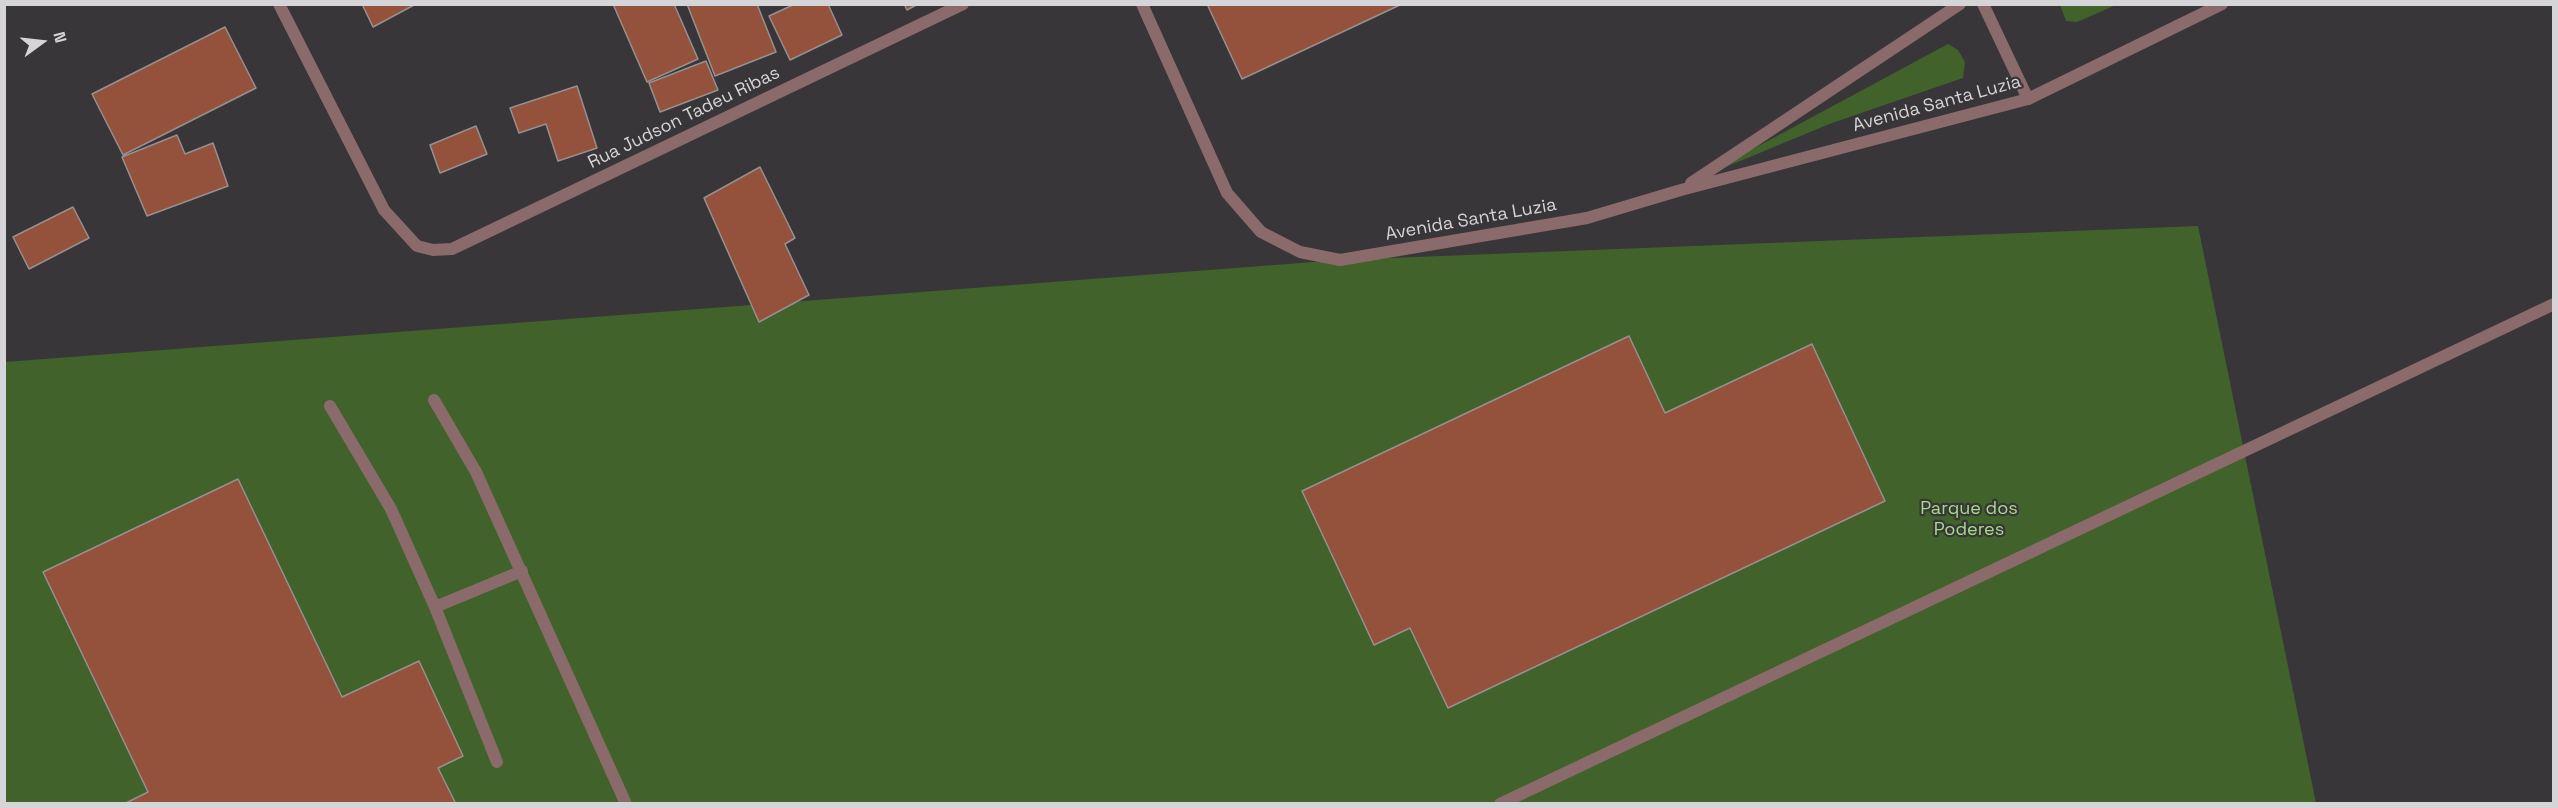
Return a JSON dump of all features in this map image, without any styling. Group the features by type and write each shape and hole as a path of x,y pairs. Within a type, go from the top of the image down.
{"street":[{"name":"Rua Judson Tadeu Ribas","path":"279,4 384,210 417,246 433,250 452,249 963,4"},
{"name":"Avenida Santa Luzia","path":"1142,4 1227,193 1261,232 1300,252 1340,260 1587,218 1682,190 2028,99 2222,4"},
{"name":"Avenida Santa Luzia","path":"1682,190 1960,4"},
{"path":"1983,4 2028,99"},
{"path":"1500,804 2553,304"},
{"path":"434,400 476,472 626,804"},
{"path":"330,406 391,509 435,607 497,762"},
{"path":"435,607 522,571"}],"green space":[{"path":"2060,4 2116,5 2077,22 2066,21"},
{"path":"1948,44 1958,50 1965,62 1963,78 1832,123 1699,178"},
{"name":"Parque dos Poderes","path":"2198,226 2316,803 5,804 5,362 1340,260"}],"building":[{"path":"362,4 416,4 373,27"},
{"path":"613,4 674,4 698,59 647,82"},
{"path":"687,4 757,4 776,52 715,76"},
{"path":"795,4 828,4 842,35 790,60 769,16"},
{"path":"904,4 918,4 907,10"},
{"path":"1207,4 1402,4 1242,79"},
{"path":"225,27 256,88 123,155 92,94"},
{"path":"706,61 718,90 660,112 649,83"},
{"path":"577,86 597,148 558,161 546,124 519,133 510,108"},
{"path":"476,126 487,154 440,173 430,145"},
{"path":"177,135 185,154 213,143 228,186 147,216 122,157"},
{"path":"760,167 795,238 785,244 809,295 759,322 704,198"},
{"path":"73,207 89,238 29,269 13,237"},
{"path":"1629,336 1665,413 1812,344 1885,501 1448,708 1410,628 1374,645 1302,491"},
{"path":"238,479 342,697 419,661 463,756 438,768 456,804 124,804 148,792 43,572"}]}
